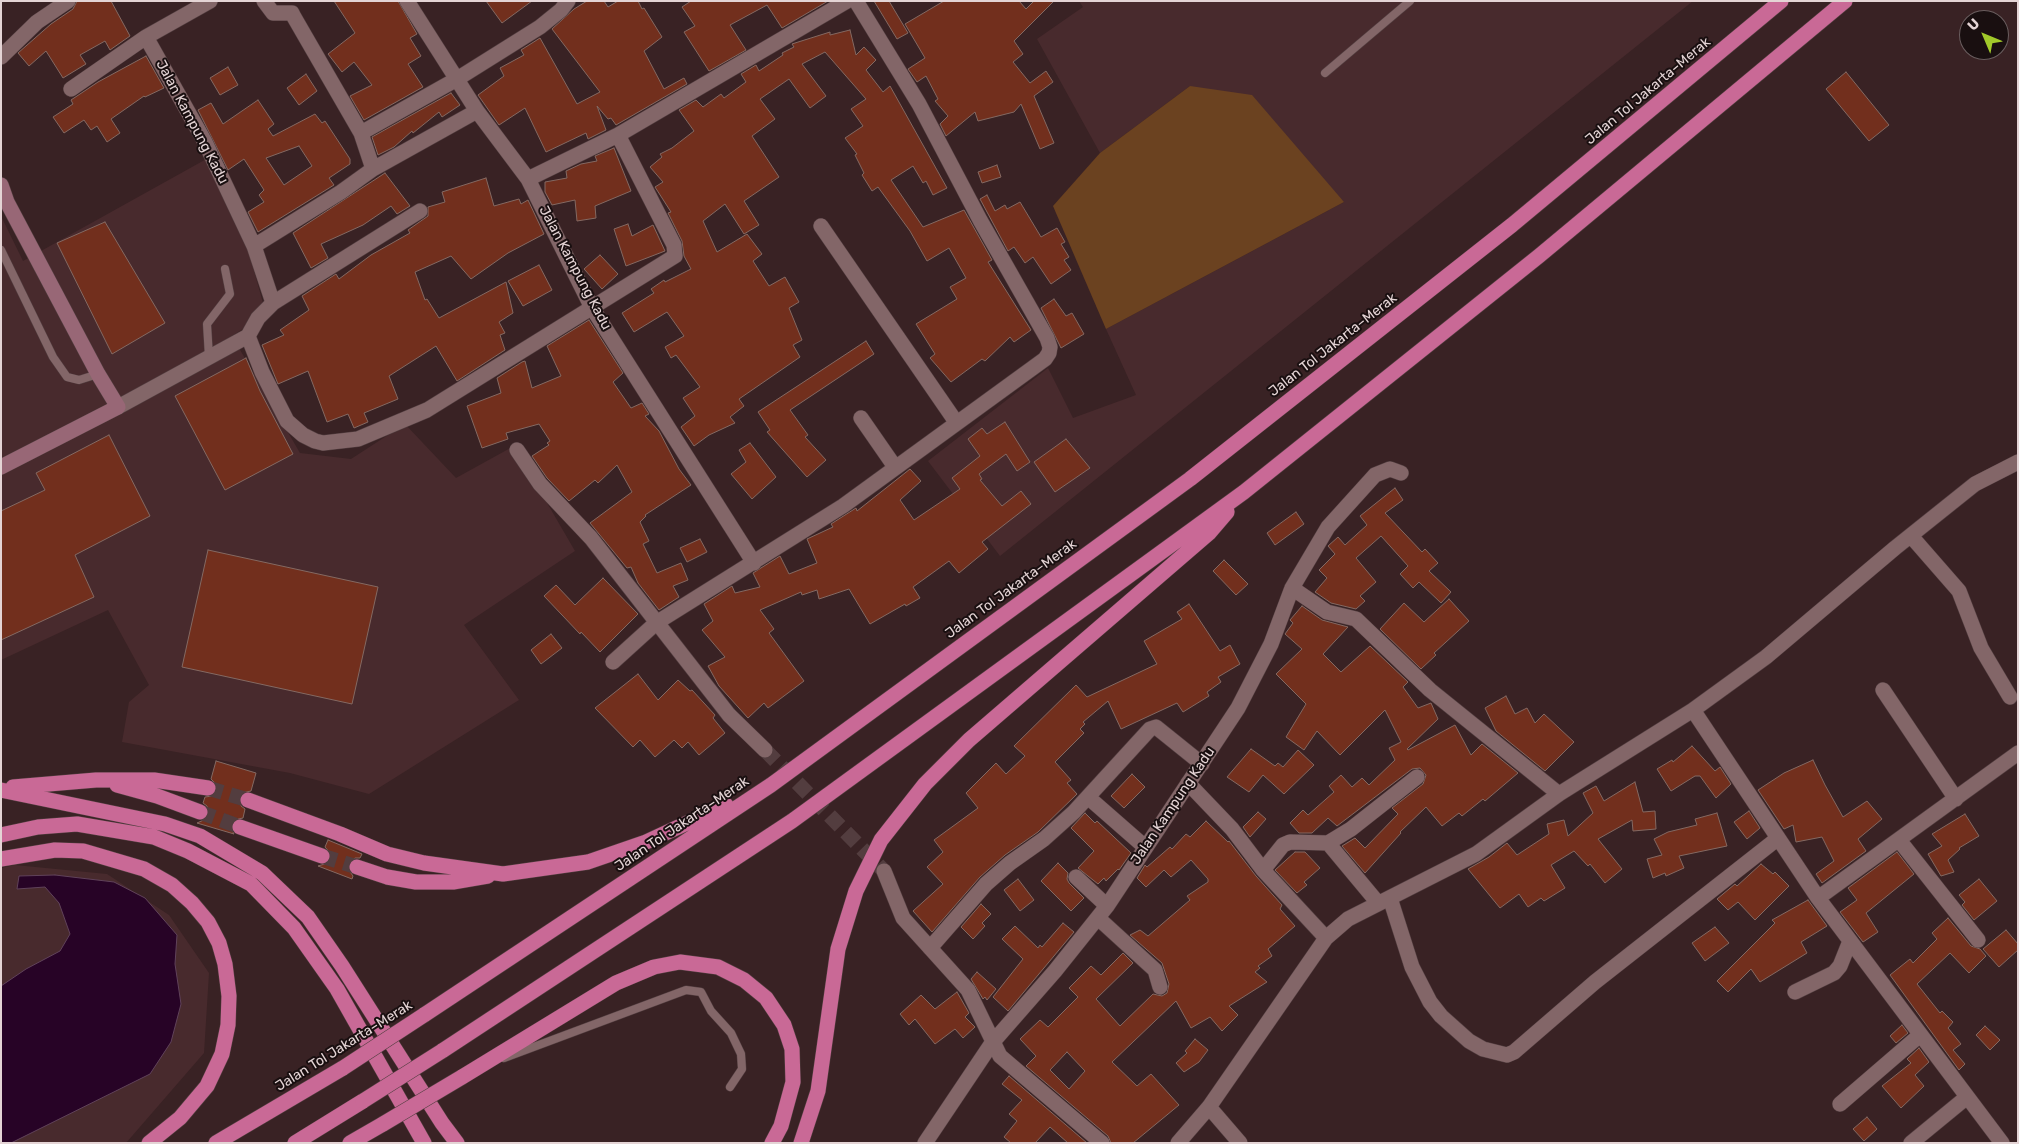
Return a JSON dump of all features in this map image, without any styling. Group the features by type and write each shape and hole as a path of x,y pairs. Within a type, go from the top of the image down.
{"highway":[{"name":"Jalan Tol Jakarta–Merak","path":"216,1143 343,1068 771,785 1190,479 1512,225 1781,1"},
{"path":"296,1143 442,1051 792,821 1244,492 1539,256 1845,1"},
{"path":"801,1143 818,1091 838,949 856,891 882,840 924,784 968,740 1209,533 1244,492"},
{"path":"96,780 157,796 200,812"},
{"path":"1,789 96,780 154,780 208,788"},
{"path":"357,867 387,877 416,882 453,882 588,862 646,842 771,785"},
{"path":"1,789 166,824 200,836 262,874 308,917 342,966 442,1123 457,1143"},
{"path":"248,800 340,834 387,854 424,864 502,874"},
{"path":"1,824 38,827"},
{"path":"1,835 38,827 77,824 154,837 188,851 251,884 294,928 337,989 424,1143"},
{"path":"240,827 322,856"},
{"path":"1,859 55,850 83,851 110,857 144,869 172,886 192,903 208,922 219,943 225,964 229,996 228,1025 222,1054 207,1086 180,1118 149,1143"},
{"path":"350,1143 624,980 654,968 680,962 718,967 744,980 766,998 784,1025 792,1049 793,1082 781,1126 772,1143"}],"street":[{"path":"1,56 37,22 68,1"},
{"path":"71,89 146,37 210,1"},
{"path":"264,1 273,13 292,13 360,134 373,169"},
{"name":"Jalan Kampung Kadu","path":"407,1 477,111 528,179 592,306 754,563"},
{"path":"360,134 457,79 540,27 561,10 568,1"},
{"path":"528,179 618,135 847,1"},
{"path":"613,662 656,623 843,506 1045,359 1050,347 919,104 856,1"},
{"name":"Jalan Kampung Kadu","path":"146,37 205,142 254,246 273,303"},
{"path":"254,246 341,192 373,169 477,111"},
{"path":"248,336 262,372 288,421 303,435 323,443 358,439 427,410 592,306 672,260 676,253 674,245 618,135"},
{"path":"1,185 7,202 98,374 118,407"},
{"path":"1,467 118,407 248,336 258,318 273,303 420,212"},
{"path":"821,226 956,422"},
{"path":"861,418 895,467"},
{"path":"517,450 540,484 591,538 729,715 765,750"},
{"path":"1178,1143 1209,1107 1326,938 1348,918 1476,854 1559,794 1693,710 1766,658 1910,536 1975,484 2018,462"},
{"name":"Jalan Kampung Kadu","path":"925,1143 992,1043 1056,971 1102,912 1202,764 1238,708 1271,644 1292,588 1328,527 1350,500 1375,475 1390,469 1401,473"},
{"path":"1910,536 1959,590 1981,648 2010,697"},
{"path":"1292,588 1327,612 1356,619 1430,690 1559,794"},
{"path":"1883,690 1956,800"},
{"path":"1693,710 1818,898 2002,1143"},
{"path":"930,948 996,875 1044,840 1089,798 1089,794 1150,729 1156,727 1202,764"},
{"path":"1818,898 1956,800 2018,753"},
{"path":"1263,870 1283,845 1290,842 1328,843 1351,829 1417,777"},
{"path":"1188,783 1232,830 1263,870 1326,938"},
{"path":"1089,798 1145,846"},
{"path":"1328,843 1384,900 1412,967 1430,1002 1451,1026 1469,1042 1483,1049 1507,1055 1514,1052 1595,982 1777,839"},
{"path":"1899,840 1978,940"},
{"path":"884,871 903,918 965,985 1000,1056 1102,1143"},
{"path":"1076,877 1102,912 1155,970 1160,987"},
{"path":"1795,992 1834,973 1840,966 1850,941"},
{"path":"1840,1104 1920,1035"},
{"path":"1911,1143 1967,1097"},
{"path":"1209,1107 1240,1143"}],"lane":[{"path":"1325,73 1410,1"},
{"path":"1,250 52,357 67,377 79,380 98,374"},
{"path":"209,357 207,324 228,297 231,290 225,269"},
{"path":"477,1068 686,990 700,992 711,1011 731,1033 741,1054 742,1069 730,1087"}],"shaded area":[{"path":"1079,1 1693,1 1000,556 928,461 1048,368 1073,418 1136,395 1106,329 1344,202 1190,86 1100,153 1037,39 1083,7"},
{"path":"1190,86 1252,95 1344,202 1106,329 1053,206 1100,153"},
{"path":"210,157 239,216 266,314 232,336 300,453 351,459 405,424 456,478 514,446 575,551 464,625 519,700 369,794 290,773 122,742 129,702 149,685 108,610 1,660 1,216 23,261"},
{"path":"15,865 107,874 169,915 209,973 204,1053 126,1143 1,1143 1,868"},
{"path":"55,875 114,882 145,898 177,935 175,964 181,1004 171,1042 150,1074 11,1143 1,1143 1,986 26,969 60,951 70,934 59,903 45,887 17,889 19,876"}],"building":[{"path":"77,1 111,1 130,36 110,50 105,41 80,55 86,64 63,78 46,51 29,66 18,53 51,24 73,9"},
{"path":"334,1 398,1 417,34 410,38 421,56 408,64 423,87 364,120 350,96 372,85 354,62 342,72 328,54 355,33"},
{"path":"486,1 532,1 502,23"},
{"path":"587,1 604,1 608,7 618,1 638,1 662,37 644,51 664,89 684,78 687,84 616,125 597,106 606,130 588,139 586,133 546,152 525,108 499,125 478,95 504,76 500,68 524,55 521,50 540,38 577,104 600,92 552,29 574,9"},
{"path":"691,1 828,1 782,28 767,5 730,25 746,50 709,71 684,32 695,26 682,7"},
{"path":"874,1 889,1 908,33 897,39"},
{"path":"944,1 1019,1 1026,9 1034,1 1054,1 1014,41 1023,54 1013,62 1030,83 1046,71 1053,82 1034,96 1054,143 1040,149 1021,104 1014,112 978,121 975,112 946,136 940,124 948,116 935,101 938,99 926,76 917,82 908,69 925,58 905,24"},
{"path":"850,30 856,55 864,47 876,60 866,70 883,92 890,86 947,188 933,195 926,181 923,183 913,166 891,180 923,227 964,210 992,260 988,262 1031,330 1014,342 1010,337 985,361 982,359 951,382 930,358 935,354 916,324 957,299 950,287 966,278 949,248 927,261 910,231 878,187 872,191 862,175 864,173 855,155 857,154 845,138 863,126 851,109 866,99 825,52 802,64 826,96 810,108 789,79 760,99 775,119 752,136 779,177 744,201 759,225 744,234 725,204 703,221 717,252 747,234 762,254 753,261 769,286 785,277 799,302 789,308 802,340 793,345 800,357 739,399 744,406 730,417 735,423 709,435 694,446 681,427 695,416 683,398 700,387 676,355 671,358 665,347 684,336 667,312 634,332 622,313 654,293 651,289 664,280 665,282 691,269 684,256 682,241 668,213 671,212 655,187 663,182 650,167 662,157 660,154 672,148 694,131 679,110 696,100 703,107 721,94 724,98 746,82 741,74 756,65 759,71 783,55 782,53 794,47 792,44 830,32 830,35"},
{"path":"146,56 164,88 144,96 111,119 120,133 107,142 97,126 91,130 84,120 64,133 53,117 73,104 71,100 98,82"},
{"path":"228,67 238,85 220,95 210,78"},
{"path":"1846,72 1889,125 1869,141 1826,89"},
{"path":"306,74 317,91 299,105 287,88"},
{"path":"451,93 460,105 442,117 439,112 413,133 412,131 394,147 378,155 372,137"},
{"path":"258,100 274,124 268,129 273,136 315,114 322,123 325,121 350,159 350,164 329,178 334,185 258,232 248,212 264,202 259,195 264,190 244,159 228,170 198,110 211,103 223,124","holes":["299,146 312,166 284,185 266,158"]},
{"path":"614,148 631,191 595,206 596,218 577,221 575,200 552,205 545,192 545,182 567,178 566,171 581,164 597,161 595,156"},
{"path":"997,165 1001,177 982,183 978,172"},
{"path":"385,173 410,206 397,214 391,206 363,225 321,244 328,258 311,268 293,233"},
{"path":"486,178 494,206 519,199 521,204 528,200 544,234 508,253 471,279 451,256 415,272 425,300 427,299 439,318 506,282 513,313 499,322 505,333 500,335 505,350 457,381 436,346 389,376 398,399 364,413 368,422 354,428 348,414 327,422 308,371 278,384 262,345 284,335 280,330 309,310 302,296 336,274 339,279 371,255 410,233 408,230 428,216 428,207 445,202 442,192"},
{"path":"987,195 995,211 1005,205 1007,209 1020,202 1041,237 1057,228 1065,242 1061,244 1069,257 1064,260 1071,270 1051,284 1033,257 1025,263 1014,247 1008,251 980,199"},
{"path":"105,222 165,323 112,354 57,243"},
{"path":"628,224 632,236 653,225 665,251 626,266 614,229"},
{"path":"600,255 618,274 602,289 584,269"},
{"path":"539,265 552,290 523,306 508,281"},
{"path":"1054,299 1066,316 1072,313 1084,334 1061,348 1041,308"},
{"path":"589,320 623,373 613,382 631,408 642,403 649,414 645,416 659,431 679,469 691,485 645,515 640,522 649,541 643,544 657,573 681,563 688,580 673,586 679,597 659,610 638,583 631,567 627,568 590,523 632,492 617,465 598,483 595,480 569,501 547,478 532,456 549,445 547,443 550,441 539,424 506,433 508,439 482,448 467,406 501,393 497,378 525,361 532,388 561,376 547,346"},
{"path":"866,341 874,354 790,410 808,435 805,437 826,460 807,477 767,432 770,430 758,412"},
{"path":"246,358 260,391 293,454 225,490 175,396"},
{"path":"1005,422 1030,462 1017,471 1006,454 979,474 982,479 980,480 1002,506 1021,491 1031,504 982,542 988,549 959,573 949,561 913,587 920,598 906,606 905,604 870,624 849,589 819,599 817,590 802,595 801,592 760,610 774,629 769,633 804,681 768,708 764,703 748,718 719,686 708,666 725,657 702,630 713,621 704,604 732,586 735,593 760,587 753,573 780,556 789,574 817,563 807,539 833,527 831,524 856,508 857,511 910,469 921,481 900,500 914,520 960,489 952,478 980,456 968,439 982,428 987,434"},
{"path":"109,435 150,516 75,555 94,597 1,640 1,511 45,490 36,473"},
{"path":"1066,439 1090,468 1055,492 1034,462"},
{"path":"750,443 776,477 752,499 731,474 746,462 739,450"},
{"path":"1395,488 1403,500 1385,513 1422,552 1425,549 1438,563 1429,571 1451,592 1441,603 1419,582 1413,588 1400,574 1408,566 1381,536 1356,558 1376,582 1360,596 1365,601 1356,609 1331,603 1315,592 1327,578 1319,570 1335,554 1328,546 1338,537 1345,545 1367,525 1360,516"},
{"path":"1296,512 1304,524 1275,545 1267,533"},
{"path":"700,539 707,552 687,562 680,548"},
{"path":"208,550 378,587 352,704 182,667"},
{"path":"1224,560 1248,584 1236,595 1213,571"},
{"path":"603,578 638,614 600,652 544,596 556,585 575,605"},
{"path":"1449,599 1469,621 1434,653 1436,655 1421,669 1380,629 1404,603 1424,622"},
{"path":"1189,604 1220,651 1230,645 1240,664 1218,677 1221,682 1207,692 1209,696 1183,712 1177,703 1121,729 1108,701 1083,722 1085,724 1080,729 1084,733 1055,762 1071,780 1067,783 1077,794 1038,832 1005,855 980,877 932,932 913,911 943,884 927,867 943,852 934,840 978,808 966,793 996,763 1006,774 1025,756 1014,746 1076,685 1087,697 1157,664 1144,641 1182,619 1177,612"},
{"path":"1302,606 1322,620 1348,627 1323,654 1341,672 1370,646 1408,682 1403,687 1418,708 1431,703 1438,719 1408,750 1455,725 1471,755 1482,744 1518,773 1485,801 1483,799 1462,816 1459,813 1442,826 1426,807 1400,832 1365,873 1342,846 1355,838 1365,848 1398,814 1392,808 1423,784 1426,775 1420,768 1412,769 1337,826 1328,818 1312,833 1299,833 1290,823 1303,810 1308,815 1334,792 1329,786 1341,775 1352,787 1362,778 1369,785 1395,760 1389,748 1401,742 1385,710 1340,755 1317,731 1304,750 1286,737 1306,704 1276,674 1302,649 1285,634 1293,623 1290,620"},
{"path":"551,634 562,648 541,664 531,650"},
{"path":"638,674 658,700 678,680 690,691 692,690 715,715 713,718 725,733 699,755 688,742 682,748 674,740 655,757 640,740 633,747 595,708"},
{"path":"1506,696 1515,714 1527,708 1535,723 1544,714 1574,742 1545,771 1496,731 1485,708"},
{"path":"1692,746 1715,771 1720,767 1731,784 1716,798 1700,776 1695,776 1671,791 1657,769 1672,760 1673,762"},
{"path":"1251,749 1275,766 1278,763 1283,767 1298,750 1314,765 1284,794 1263,775 1249,792 1227,777"},
{"path":"1813,760 1843,817 1867,801 1882,819 1858,839 1866,851 1822,883 1816,874 1834,861 1822,837 1796,842 1793,825 1784,829 1758,790 1784,773"},
{"path":"216,761 256,773 251,791 242,793 239,797 241,806 245,809 243,818 234,820 231,823 231,829 234,834 197,823 206,819 209,815 207,806 203,803 205,797 212,796 217,790 216,784 211,779"},
{"path":"1132,774 1145,787 1124,808 1111,796"},
{"path":"1635,782 1643,812 1655,811 1656,829 1633,831 1632,820 1598,839 1622,869 1605,883 1590,864 1588,866 1574,851 1551,865 1565,888 1544,901 1541,898 1528,907 1519,894 1500,908 1468,869 1489,857 1507,843 1517,855 1549,834 1547,824 1564,820 1568,836 1593,813 1583,793 1596,786 1604,801"},
{"path":"1749,811 1760,828 1747,839 1734,822"},
{"path":"1258,812 1266,819 1250,837 1243,827"},
{"path":"1085,813 1095,823 1097,821 1131,853 1119,870 1106,881 1104,878 1098,884 1078,868 1094,851 1071,828"},
{"path":"1717,813 1727,846 1679,856 1684,868 1666,876 1665,873 1653,878 1647,859 1662,855 1654,839 1668,832 1697,825 1695,819"},
{"path":"1965,814 1979,836 1959,848 1948,860 1954,872 1941,876 1928,854 1942,846 1932,834"},
{"path":"1206,821 1229,841 1256,876 1282,905 1280,909 1295,926 1268,949 1272,956 1258,966 1260,968 1255,972 1267,982 1229,1006 1238,1015 1222,1031 1210,1017 1191,1028 1176,1001 1112,1062 1137,1086 1151,1074 1179,1105 1133,1143 1111,1143 1108,1136 1026,1066 1036,1056 1020,1039 1040,1020 1048,1027 1078,997 1069,988 1091,966 1101,975 1123,953 1133,963 1096,999 1120,1026 1153,994 1162,996 1167,993 1169,984 1162,963 1130,935 1140,930 1148,936 1190,900 1187,896 1208,882 1208,879 1191,860 1171,877 1164,870 1146,887 1137,878 1145,865 1147,867 1170,847 1172,849 1186,834 1190,837","holes":["1067,1052 1085,1071 1069,1089 1050,1070"]},
{"path":"328,840 362,854 360,858 355,858 348,864 348,869 353,876 352,879 318,866 331,860 331,854 325,847"},
{"path":"1295,852 1305,852 1320,868 1304,882 1307,885 1297,893 1275,870"},
{"path":"1897,852 1914,874 1866,913 1878,932 1863,942 1840,912 1857,900 1848,888"},
{"path":"1058,863 1068,873 1067,879 1069,883 1084,898 1071,911 1041,881"},
{"path":"1761,864 1773,874 1775,872 1789,886 1755,920 1738,902 1728,910 1717,899 1735,884 1737,886"},
{"path":"1018,879 1034,900 1020,911 1004,890"},
{"path":"1979,879 1997,901 1974,920 1962,905 1965,902 1959,895"},
{"path":"1808,900 1827,926 1801,942 1807,953 1760,982 1751,969 1728,992 1717,981 1775,923 1772,920"},
{"path":"981,904 991,914 982,923 985,926 973,939 961,927"},
{"path":"1948,918 1971,946 1980,949 1986,956 1969,973 1950,953 1917,984 1940,1013 1942,1011 1953,1022 1948,1028 1961,1044 1953,1050 1965,1064 1959,1070 1890,975 1910,959 1913,963 1937,939 1932,933"},
{"path":"1063,923 1074,932 1008,1011 993,997 1023,959 1002,939 1015,926 1038,948 1040,945 1042,947"},
{"path":"1715,927 1729,943 1705,961 1692,943"},
{"path":"2006,930 2018,944 2018,950 1999,967 1983,949"},
{"path":"977,972 996,989 987,1000 985,997 983,999 971,979"},
{"path":"957,992 969,1013 965,1017 975,1027 963,1038 955,1029 935,1044 915,1019 909,1025 900,1014 921,995 935,1009"},
{"path":"1902,1025 1908,1033 1896,1043 1890,1036"},
{"path":"1985,1026 2000,1040 1990,1050 1976,1035"},
{"path":"1195,1039 1208,1050 1199,1062 1184,1072 1176,1063 1187,1053 1185,1051"},
{"path":"1919,1048 1929,1062 1915,1075 1924,1086 1901,1108 1882,1086 1911,1063 1907,1059"},
{"path":"1009,1076 1087,1143 1068,1143 1050,1127 1035,1143 1011,1143 1004,1137 1017,1121 1009,1114 1022,1100 1002,1084"},
{"path":"1867,1117 1877,1129 1864,1141 1853,1129"}],"tunnel":[{"path":"765,750 884,871"},
{"path":"208,788 248,800"},
{"path":"200,812 240,827"},
{"path":"322,856 357,867"}]}
